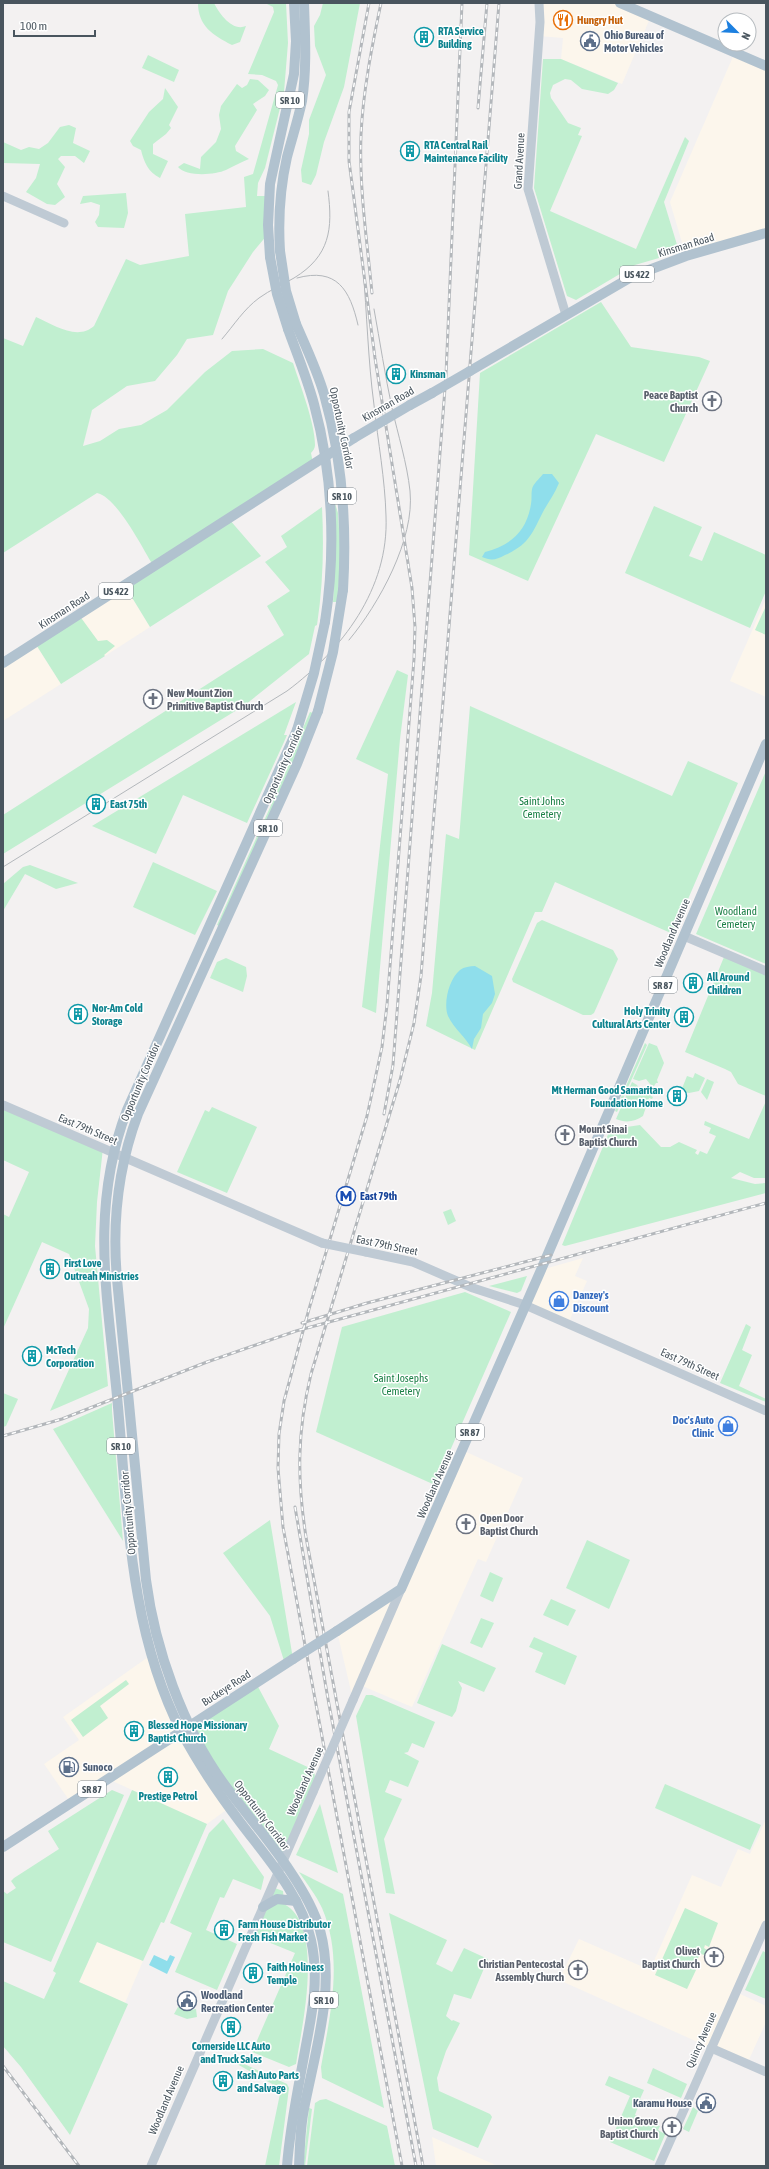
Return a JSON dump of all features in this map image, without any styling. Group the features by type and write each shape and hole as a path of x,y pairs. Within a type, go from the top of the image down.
{"main road":[{"name":"Opportunity Corridor","path":"294,3 296,41 294,74 270,184 268,225 270,257 277,294 323,393 335,450 344,522 343,590 333,652 318,711 298,764 146,1096 124,1158 116,1210 116,1258 146,1580 154,1627 175,1691 213,1769 283,1861 315,1917 320,1930 325,1961 324,2005 303,2118 299,2166"},
{"name":"Opportunity Corridor","path":"287,2166 290,2133 313,2009 316,1980 315,1962 310,1937 296,1901 206,1775 181,1731 157,1675 147,1644 131,1551 103,1257 104,1208 113,1153 135,1090 296,730 314,673 325,622 330,580 331,535 324,456 314,405 302,367 292,326 280,251 279,214 282,186 300,110 304,80 306,52 304,3"},
{"name":"Grand Avenue","path":"539,3 540,22 528,189 566,314"},
{"path":"620,3 766,66"},
{"path":"3,196 64,223"},
{"name":"Kinsman Road","path":"3,663 324,456 644,270 766,233"},
{"name":"Woodland Avenue","path":"151,2166 525,1305 766,744"},
{"path":"684,936 766,971"},
{"name":"East 79th Street","path":"3,1105 322,1243 413,1262 473,1288 525,1305 766,1410"},
{"name":"Buckeye Road","path":"3,1847 401,1589"},
{"path":"263,1907 277,1899 296,1901"},
{"name":"Quincy Avenue","path":"659,2166 766,1925"},
{"path":"711,2048 766,2072"}],"shaded area":[{"path":"539,3 620,3 651,16 622,84 561,59 563,38 539,36"},
{"path":"735,52 766,66 766,233 686,256 670,202"},
{"path":"125,586 150,627 105,656 79,615"},
{"path":"766,599 766,697 730,681"},
{"path":"35,643 61,684 3,721 3,663"},
{"path":"583,1258 575,1276 587,1281 568,1324 525,1305 541,1270"},
{"path":"462,1450 523,1478 486,1562 478,1559 412,1707 360,1685 353,1700 337,1631 401,1589"},
{"path":"151,1655 162,1687 229,1808 207,1824 108,1779 71,1803 44,1764 79,1740 63,1717"},
{"path":"766,1819 766,1925 736,1992 766,2006 766,2022 747,2064 559,1980 579,1939 650,1970 692,1875 721,1887 738,1849 750,1854"},
{"path":"97,1942 143,1961 125,2003 79,1982"},
{"path":"432,2137 475,2156 498,2166 436,2166"}],"green space":[{"path":"198,3 214,3 219,12 231,24 241,27 246,26 240,42 232,45 208,29 201,18"},
{"path":"265,3 286,3 288,43 284,92 265,168 258,183 257,196 269,196 268,234 253,252 228,291 213,335 187,339 177,355 155,381 127,386 92,410 83,446 100,441 119,429 141,425 167,410 205,372 232,351 263,349 293,363 313,426 315,445 311,453 313,463 229,519 261,556 150,627 125,586 154,567 121,513 105,497 97,493 3,553 3,338 23,346 36,317 65,330 80,332 87,330 94,326 126,259 140,265 189,256 185,214 246,207 244,177 253,174 278,85 276,81 262,75 248,74 274,12 273,7"},
{"path":"323,3 360,3 344,87 324,142 316,175 311,185 302,182 301,170 309,134 309,120 326,75 315,46 314,26 320,15"},
{"path":"148,55 179,70 174,82 142,68"},
{"path":"543,59 561,59 618,83 614,90 608,94 582,89 571,80 565,79 553,85 550,93 551,98 568,123 581,128 578,135 582,136 550,211 636,249 685,137 689,141 664,202 678,248 676,253 635,265 576,300 567,296 534,188"},
{"path":"250,79 258,80 269,90 265,96 253,104 257,110 235,146 236,151 249,159 221,172 208,174 194,174 178,167 184,163 200,169 201,157 216,142 221,129 219,115 221,106 237,84 242,88 247,85"},
{"path":"165,88 178,107 169,125 171,128 153,144 153,154 168,161 160,178 152,173 145,163 141,150 133,146 130,141 149,112 163,99"},
{"path":"69,125 76,128 73,143 90,151 84,163 75,156 61,156 58,159 65,167 57,184 65,197 55,205 47,204 26,192 36,178 40,164 3,163 3,142 21,150 29,147 39,149 48,143 60,127"},
{"path":"126,193 128,213 124,228 98,227 95,222 99,215 100,205 91,202 80,204 83,196"},
{"path":"601,302 631,347 699,357 710,361 664,462 596,434 528,581 469,555 480,373"},
{"path":"333,497 338,513 341,560 337,602 333,602"},
{"path":"654,506 702,527 689,556 702,561 714,532 766,555 766,591 750,628 625,573"},
{"path":"322,507 323,552 321,596 317,625 315,626 309,654 245,705 3,854 3,815 284,635 267,606 290,591 265,562 287,547 281,536"},
{"path":"766,606 766,635 755,630"},
{"path":"79,615 98,641 107,640 115,646 104,655 105,656 61,684 35,643"},
{"path":"397,670 408,675 400,739 376,1013 362,1007 388,774 356,759"},
{"path":"296,702 284,735 287,735 247,823 183,795 156,854 92,826"},
{"name":"Saint Johns Cemetery","path":"470,706 672,796 688,761 738,783 673,934 555,882 542,912 535,912 475,1050 426,1026 432,993 446,834 459,839"},
{"path":"310,712 313,713 307,733 219,926 217,925 277,792 279,782"},
{"name":"Woodland Cemetery","path":"766,771 766,964 696,934"},
{"path":"153,862 217,891 195,935 133,907"},
{"path":"30,865 78,883 56,889 25,874 3,911 3,884 23,867"},
{"path":"542,920 613,950 618,959 594,1013 591,1015 583,1015 513,982 512,979 537,923"},
{"path":"724,957 766,975 766,1096 738,1084 731,1072 685,1052"},
{"path":"226,958 246,967 247,976 243,992 210,978 217,962"},
{"path":"645,1043 647,1045 617,1112 615,1111"},
{"path":"649,1043 657,1046 664,1063 657,1080 658,1083 654,1086 646,1079 639,1081 633,1079"},
{"path":"695,1073 705,1078 699,1091 689,1093 681,1091 687,1076 693,1078"},
{"path":"707,1079 714,1082 707,1100 701,1092"},
{"path":"632,1082 637,1085 640,1090 652,1092 651,1096 653,1097 652,1099 649,1098 643,1116 637,1120 623,1121 616,1119"},
{"path":"766,1101 766,1178 754,1178 740,1172 731,1178 755,1184 766,1183 766,1193 565,1246 562,1245 612,1125 620,1128 640,1125 661,1147 670,1147 679,1142 697,1150 695,1153 698,1155 700,1151 707,1154 716,1136 709,1133 711,1128 704,1125 705,1121 749,1139"},
{"path":"3,1105 103,1148 97,1202 95,1246 108,1386 50,1411 88,1328 89,1309 69,1254 42,1242 3,1329 3,1214 9,1217 29,1172 3,1160"},
{"path":"212,1107 257,1127 227,1193 177,1172 205,1110 209,1112"},
{"path":"451,1209 456,1221 448,1225 443,1212"},
{"path":"527,1276 521,1291 517,1293 489,1286"},
{"name":"Saint Josephs Cemetery","path":"465,1292 511,1312 435,1485 316,1432 342,1327"},
{"path":"746,1324 751,1327 742,1350 752,1355 739,1386 766,1399 766,1402 720,1383"},
{"path":"3,1393 18,1399 6,1426 3,1427"},
{"path":"112,1403 112,1411 123,1541 53,1429"},
{"path":"270,1520 293,1659 285,1664 270,1616 223,1553"},
{"path":"587,1540 630,1560 609,1609 566,1588"},
{"path":"490,1572 503,1578 493,1602 480,1596"},
{"path":"551,1599 576,1610 568,1626 543,1615"},
{"path":"481,1618 494,1623 482,1648 470,1643"},
{"path":"534,1637 577,1656 565,1685 535,1672 543,1653 529,1647"},
{"path":"442,1644 496,1668 484,1692 458,1681 462,1688 456,1711 452,1717 417,1703"},
{"path":"126,1680 129,1684 100,1706 108,1718 83,1737 71,1720"},
{"path":"256,1683 279,1726 269,1749 314,1770 316,1785 283,1861 224,1784 191,1725"},
{"path":"366,1695 372,1695 435,1722 424,1748 412,1743 408,1752 404,1753 419,1761 408,1787 390,1780 385,1792 402,1799 384,1839 395,1894 386,1893 356,1716"},
{"path":"665,1784 761,1825 750,1850 655,1808"},
{"path":"112,1790 124,1795 51,1962 3,1942 3,1891 7,1894 16,1888 11,1881 14,1878 59,1849 48,1831"},
{"path":"132,1790 207,1824 164,1923 161,1922 143,1961 97,1942 79,1982 128,2004 70,2135 21,2067 3,2046 3,1981 44,1999 56,1973 53,1971"},
{"path":"320,1804 338,1873 296,1855"},
{"path":"223,1819 264,1877 261,1890 233,1879 224,1898 220,1897 206,1930 237,1944 217,1990 175,1972 192,1933 170,1923 209,1833"},
{"path":"299,1872 343,1894 384,2108 322,2078 321,2067 333,1987 334,1967 332,1947 329,1927 322,1908"},
{"path":"272,1887 283,1891 284,1904 296,1915 304,1932 307,1952 308,1975 303,2022 296,2064 289,2067 252,2052 295,1953 251,1935"},
{"path":"685,1908 718,1923 709,1947 705,1945 704,1948 707,1950 705,1955 700,1954 694,1967 696,1970 687,1989 655,1975"},
{"path":"389,1913 447,1940 436,1964 452,1972 464,1948 488,1959 471,1999 454,1994 446,2016 452,2021 453,2020 460,2023 446,2051 437,2078 439,2091 490,2114 492,2117 478,2148 433,2129"},
{"path":"763,1951 766,1953 766,1999 745,1990"},
{"path":"183,2006 187,2011 196,2009 197,2017 187,2019 174,2014 178,2007"},
{"path":"238,2061 287,2084 289,2088 279,2166 265,2166 281,2089 237,2064"},
{"path":"653,2068 687,2084 681,2098 647,2083"},
{"path":"609,2076 644,2090 640,2099 644,2101 642,2105 639,2104 635,2115 660,2126 658,2130 663,2133 670,2117 672,2118 654,2161 610,2142 630,2096 605,2085"},
{"path":"326,2099 387,2126 395,2166 307,2166 315,2103"},
{"path":"693,2107 698,2111 689,2132 683,2129"},
{"path":"309,2108 312,2109 305,2166 303,2166"}],"water":[{"path":"543,474 552,474 559,483 529,537 520,547 499,558 488,559 482,557 485,552 502,546 516,536 526,522 529,514 533,487"},
{"path":"475,966 492,976 495,994 492,1003 483,1014 481,1028 474,1039 472,1049 450,1021 446,1005 450,985 456,974 463,968"},
{"path":"154,1955 167,1961 170,1955 175,1957 167,1974 149,1965"}],"tram line":[{"path":"222,339 254,302 267,292 306,270 322,251 329,229 330,218 328,191"},
{"path":"3,867 287,691 326,657 358,616 370,593 380,568 385,543 386,516 383,474 370,371 363,269"},
{"path":"297,278 311,275 322,276 332,279 340,284 351,301 358,325"},
{"path":"349,640 372,608 393,570 407,529 410,510 410,491 407,470 389,396 374,309"}],"railway":[{"path":"369,3 349,112 349,161 375,358 412,588 415,627 414,659 387,1005 382,1047 367,1116 309,1309 284,1401 279,1434 278,1468 283,1527 402,2166"},
{"path":"372,293 362,194 361,135 366,85 381,3"},
{"path":"384,1114 393,1065 446,375 462,3"},
{"path":"478,108 487,3"},
{"path":"423,2166 306,1537 301,1495 300,1456 303,1416 311,1374 400,1080 414,1023 421,976 499,3"},
{"path":"3,1436 62,1419 207,1362 296,1331 766,1203"},
{"path":"302,1323 367,1303 551,1255"},
{"path":"295,1507 328,1699 416,2166"},
{"path":"3,2066 79,2166"}],"place":[{"name":"Hungry Hut","path":"563,20"},
{"name":"RTA Service Building","path":"424,37"},
{"name":"Ohio Bureau of Motor Vehicles","path":"590,41"},
{"name":"RTA Central Rail Maintenance Facility","path":"410,151"},
{"name":"Kinsman","path":"396,374"},
{"name":"Peace Baptist Church","path":"712,401"},
{"name":"New Mount Zion Primitive Baptist Church","path":"153,699"},
{"name":"East 75th","path":"96,804"},
{"name":"All Around Children","path":"693,983"},
{"name":"Nor-Am Cold Storage","path":"78,1014"},
{"name":"Holy Trinity Cultural Arts Center","path":"684,1017"},
{"name":"Mt Herman Good Samaritan Foundation Home","path":"677,1096"},
{"name":"Mount Sinai Baptist Church","path":"565,1135"},
{"name":"East 79th","path":"346,1196"},
{"name":"First Love Outreah Ministries","path":"50,1269"},
{"name":"Danzey's Discount","path":"559,1301"},
{"name":"McTech Corporation","path":"32,1356"},
{"name":"Doc's Auto Clinic","path":"728,1426"},
{"name":"Open Door Baptist Church","path":"466,1524"},
{"name":"Blessed Hope Missionary Baptist Church","path":"134,1731"},
{"name":"Sunoco","path":"69,1767"},
{"name":"Prestige Petrol","path":"168,1777"},
{"name":"Farm House Distributor Fresh Fish Market","path":"224,1930"},
{"name":"Olivet Baptist Church","path":"714,1957"},
{"name":"Christian Pentecostal Assembly Church","path":"578,1970"},
{"name":"Faith Holiness Temple","path":"253,1973"},
{"name":"Woodland Recreation Center","path":"187,2001"},
{"name":"Cornerside LLC Auto and Truck Sales","path":"231,2027"},
{"name":"Kash Auto Parts and Salvage","path":"223,2081"},
{"name":"Karamu House","path":"706,2103"},
{"name":"Union Grove Baptist Church","path":"672,2127"}]}
